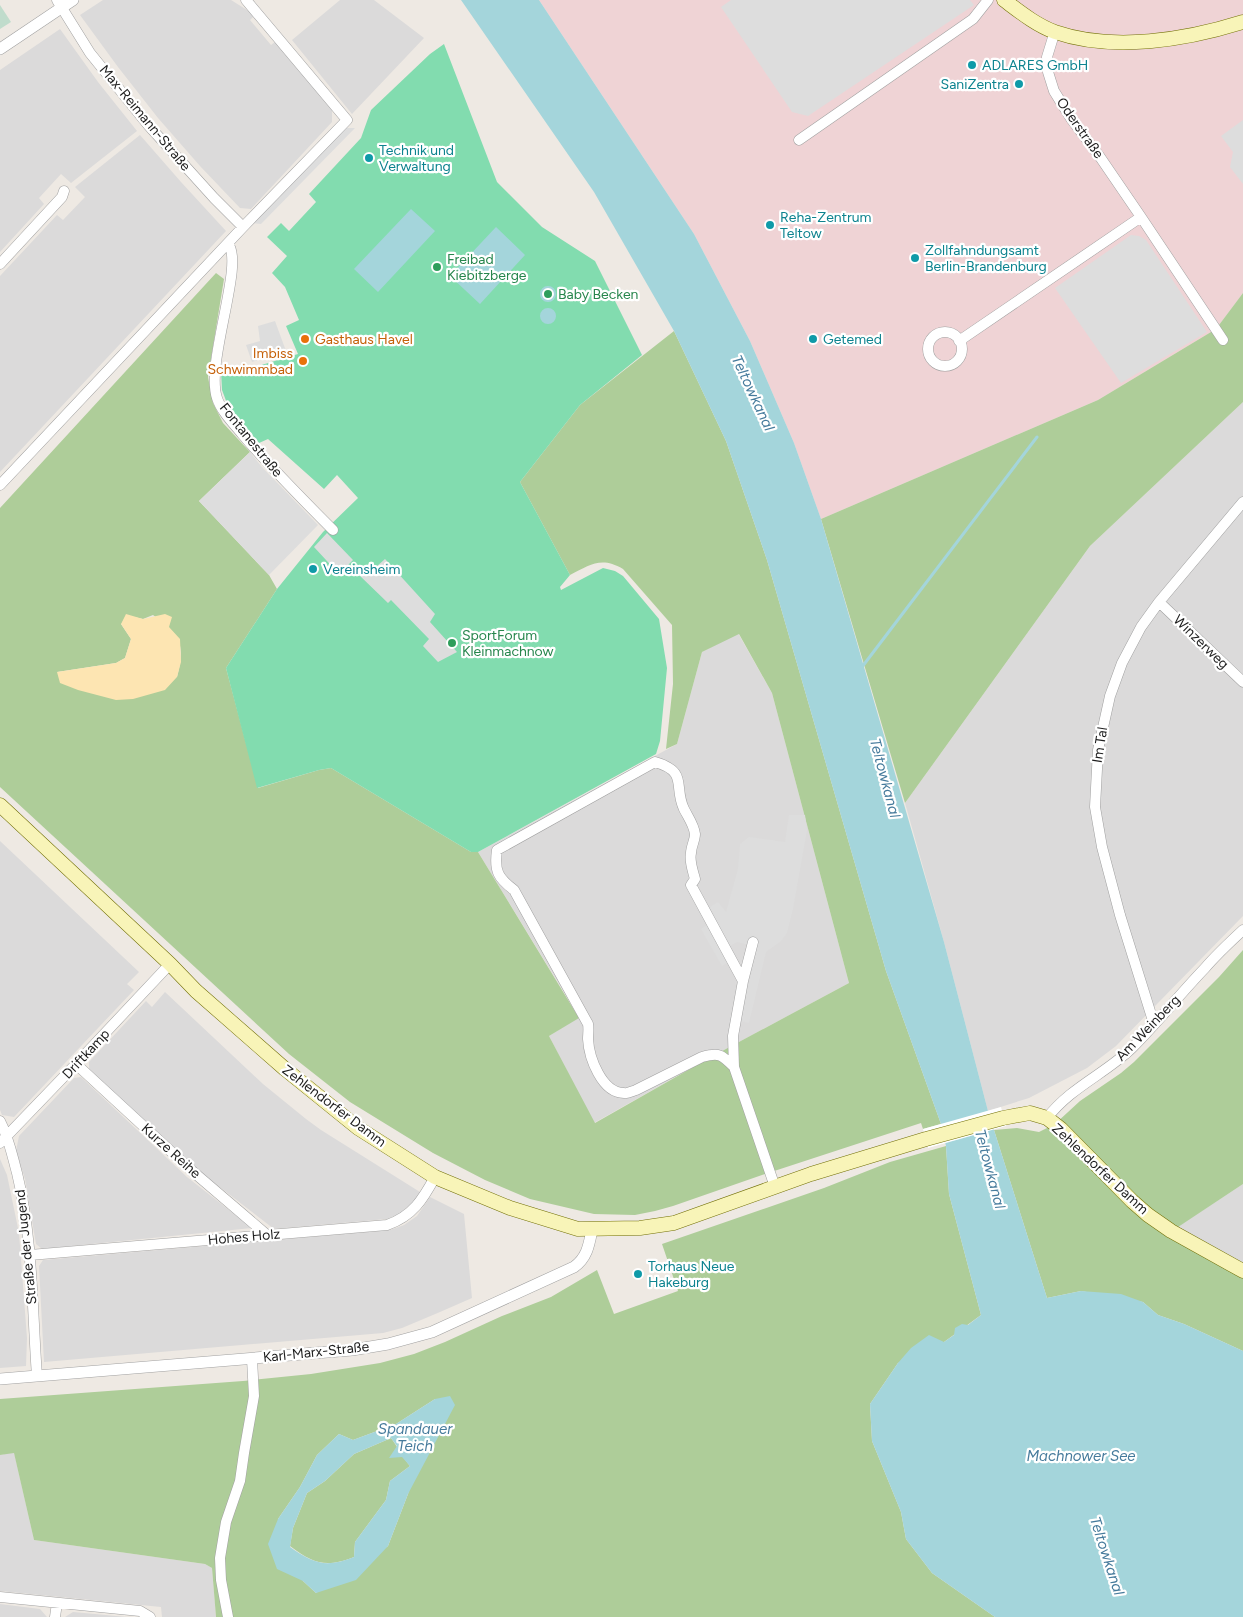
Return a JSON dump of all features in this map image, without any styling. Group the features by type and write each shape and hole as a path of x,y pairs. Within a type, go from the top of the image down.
{"main road":[{"path":"1004,0 1031,20 1055,32 1080,38 1122,43 1193,35 1243,22"},
{"name":"Zehlendorfer Damm","path":"0,805 203,997 292,1075 358,1128 435,1177 510,1208 578,1230 640,1228 674,1223 775,1187 926,1139 1003,1118 1030,1113 1047,1118 1072,1139 1148,1215 1171,1231 1243,1271"}],"street":[{"path":"0,49 59,4 73,0"},
{"path":"0,486 243,227 348,120 246,0"},
{"path":"799,140 973,18 988,0"},
{"name":"Max-Reimann-Straße","path":"59,4 90,53 149,126 243,227"},
{"name":"Oderstraße","path":"1055,32 1048,57 1048,72 1054,91 1072,120 1141,216 1223,340"},
{"path":"0,264 62,197 64,191"},
{"path":"959,341 1141,216"},
{"name":"Fontanestraße","path":"228,244 233,252 229,290 216,360 214,379 217,398 233,423 266,462 333,530"},
{"name":"Im Tal","path":"1154,1024 1137,972 1109,871 1095,807 1098,750 1110,696 1122,663 1141,627 1159,602 1243,502"},
{"name":"Winzerweg","path":"1159,602 1243,682"},
{"path":"734,1067 722,1055 714,1053 625,1094 607,1086 594,1062 588,1039 588,1024 514,890 503,882 497,872 497,850 655,762 666,765 676,773 679,780 683,808 691,820 695,835 690,855 695,879 690,885 743,981"},
{"name":"Am Weinberg","path":"1047,1118 1057,1105 1131,1048 1243,930"},
{"path":"753,942 743,981 734,1036 734,1067 775,1187"},
{"name":"Driftkamp","path":"4,1139 170,964"},
{"name":"Kurze Reihe","path":"76,1064 191,1170 268,1234"},
{"name":"Straße der Jugend","path":"0,1122 23,1198 30,1255 37,1376"},
{"name":"Hohes Holz","path":"30,1255 387,1225 398,1221 414,1210 435,1177"},
{"name":"Karl-Marx-Straße","path":"0,1379 252,1359 370,1347 401,1341 432,1332 574,1267 587,1251 592,1230"},
{"path":"228,1617 221,1580 220,1558 226,1522 240,1481 254,1396 252,1359"},
{"path":"0,1597 140,1611 150,1617"},
{"path":"55,1617 57,1603"}],"shaded area":[{"path":"103,0 231,0 255,15 250,20 271,45 275,42 332,110 332,122 251,209 240,208 158,118 80,15"},
{"path":"340,0 374,0 424,38 352,114 292,40"},
{"path":"539,0 1243,0 1243,293 1216,329 1098,400 821,519 794,443 750,341 694,234"},
{"path":"731,0 970,0 974,5 808,116 792,112 721,7"},
{"path":"60,29 98,82 137,131 71,183 61,174 39,198 44,204 0,252 0,70"},
{"path":"1243,120 1243,184 1230,167 1233,152 1221,136"},
{"path":"343,128 355,128 261,224 252,223"},
{"path":"140,135 226,231 0,472 0,276 57,215 63,220 85,197 75,187"},
{"path":"1131,235 1139,236 1146,240 1207,332 1121,383 1055,288"},
{"path":"275,321 286,351 252,362 246,345 260,341 258,326"},
{"path":"1243,402 1243,916 1116,1046 1087,1068 1029,1098 988,1111 905,803 1090,546"},
{"path":"250,452 318,525 269,575 199,501"},
{"path":"327,533 353,560 339,574 314,547"},
{"path":"385,559 435,614 430,622 457,652 438,662 423,646 429,639 391,600 388,603 358,574 371,562 376,567"},
{"path":"738,633 772,693 849,983 711,1057 594,1123 549,1036 579,1017 478,852 677,744 702,652"},
{"path":"789,815 805,815 807,830 793,909 787,933 781,941 766,952 749,1023 740,1021 757,947 737,942 730,946 736,957 722,966 701,929 715,920 710,907 718,902 726,912 738,869 740,844 749,837 785,842"},
{"path":"0,841 139,972 127,984 134,990 14,1117 2,1115 0,1110"},
{"path":"165,992 263,1084 306,1119 420,1192 413,1203 399,1214 387,1219 274,1229 191,1165 89,1069 89,1062 146,1001 152,1007"},
{"path":"81,1077 187,1177 252,1228 42,1249 36,1244 25,1179 16,1151 19,1136 74,1078"},
{"path":"0,1159 7,1175 19,1233 27,1338 26,1366 0,1368"},
{"path":"1243,1184 1243,1271 1171,1231"},
{"path":"430,1197 464,1214 472,1298 440,1312 402,1328 383,1333 44,1362 39,1266 43,1260 390,1230 404,1225 417,1216"},
{"path":"14,1452 34,1540 205,1564 212,1568 216,1617 162,1617 161,1607 0,1591 0,1455"},
{"path":"0,1604 40,1609 47,1617 0,1617"},
{"path":"73,1612 95,1614 127,1617 65,1617"}],"green space":[{"path":"0,5 11,22 0,29"},
{"path":"444,44 497,182 542,227 595,261 642,355 580,405 520,482 570,575 560,587 561,590 603,568 615,571 623,576 659,619 667,668 660,741 656,754 478,852 471,852 331,768 257,788 226,668 277,589 323,532 358,498 337,475 324,489 268,439 259,443 228,406 222,390 221,371 238,372 298,354 286,326 299,320 285,287 272,273 287,256 267,237 281,223 289,231 316,202 309,194 361,138 371,110 430,54"},
{"path":"216,273 224,279 208,377 213,403 223,423 250,452 199,501 269,575 277,589 226,668 258,788 331,768 471,852 478,852 579,1018 549,1036 595,1123 711,1057 849,983 772,693 739,634 702,652 677,744 666,749 673,684 672,625 623,569 615,565 596,563 570,575 520,482 580,405 674,331 726,441 767,560 886,971 941,1124 923,1129 921,1123 655,1211 635,1215 594,1214 530,1199 485,1180 433,1153 350,1102 289,1054 0,787 0,508","holes":["153,615 175,634 178,641 181,656 177,677 57,672 116,663 125,658 131,639 121,624 134,617 143,619"]},
{"path":"1243,293 1243,402 1090,546 905,803 821,519 1098,400 1216,329"},
{"path":"1243,950 1243,1184 1172,1231 1243,1271 1243,1351 1184,1324 1158,1315 1143,1302 1081,1291 1047,1298 994,1130 1017,1128 1039,1132 1055,1124 1080,1101 1134,1062 1219,977"},
{"path":"946,1146 949,1194 981,1315 944,1342 898,1363 870,1404 872,1441 901,1512 906,1539 932,1573 995,1617 216,1617 212,1568 205,1564 34,1540 14,1453 0,1455 0,1399 243,1381 311,1374 380,1363 414,1354 551,1297 597,1270 614,1314 678,1291 662,1244 824,1188 890,1162","holes":["435,1399 408,1494 388,1546 316,1593 303,1581 278,1519 300,1487 317,1455 339,1434 353,1440 396,1424"]},
{"path":"391,1438 410,1466 390,1481 386,1500 355,1542 354,1557 336,1562 320,1562 306,1557 290,1546 293,1528 307,1493 325,1481 354,1454"}],"sand":[{"path":"126,614 143,619 165,614 172,617 169,627 180,639 181,662 177,677 165,690 133,699 116,700 60,683 57,672 116,663 125,658 131,639 121,624"}],"water":[{"path":"461,0 539,0 694,234 750,341 794,443 821,519 944,942 988,1111 1047,1298 1081,1291 1121,1294 1143,1302 1158,1315 1184,1324 1243,1351 1243,1617 995,1617 932,1573 906,1539 901,1512 872,1441 870,1404 898,1363 911,1348 929,1335 944,1342 954,1335 955,1328 962,1324 968,1325 981,1315 949,1194 946,1146 941,1124 886,971 767,560 726,441 674,331 594,192"},
{"path":"411,209 435,231 378,292 354,269"},
{"path":"496,227 525,255 480,304 450,276"},
{"name":"Baby Becken","path":"548,286 554,288 556,294 554,300 548,302 542,300 540,294 542,288"},
{"name":"Baby Becken","path":"548,308 554,310 556,316 554,322 548,324 542,322 540,316 542,310"},
{"name":"Spandauer Teich","path":"450,1396 455,1405 408,1494 388,1546 356,1580 316,1593 303,1581 277,1569 268,1544 278,1519 300,1487 317,1455 339,1434 353,1440 396,1424 435,1399","holes":["391,1438 397,1446 389,1458 402,1457 410,1466 390,1481 386,1500 355,1542 354,1557 336,1562 320,1563 313,1561 290,1547 293,1528 307,1493 325,1481 354,1454"]}],"pier":[{"path":"1001,1107 1006,1126 928,1148 923,1129"}],"waterway":[{"path":"862,667 1037,437"}],"place":[{"name":"ADLARES GmbH","path":"972,65"},
{"name":"SaniZentra","path":"1019,84"},
{"name":"Technik und Verwaltung","path":"369,158"},
{"name":"Reha-Zentrum Teltow","path":"770,225"},
{"name":"Zollfahndungsamt Berlin-Brandenburg","path":"915,258"},
{"name":"Freibad Kiebitzberge","path":"437,267"},
{"name":"Baby Becken","path":"548,294"},
{"name":"Gasthaus Havel","path":"305,339"},
{"name":"Getemed","path":"813,339"},
{"name":"Imbiss Schwimmbad","path":"303,361"},
{"name":"Vereinsheim","path":"313,569"},
{"name":"SportForum Kleinmachnow","path":"452,643"},
{"name":"Torhaus Neue Hakeburg","path":"638,1274"}],"water label":[{"name":"Teltowkanal","path":"753,393"},
{"name":"Teltowkanal","path":"885,778"},
{"name":"Teltowkanal","path":"990,1169"},
{"name":"Machnower See","path":"1081,1456"},
{"name":"Teltowkanal","path":"1107,1556"}]}
